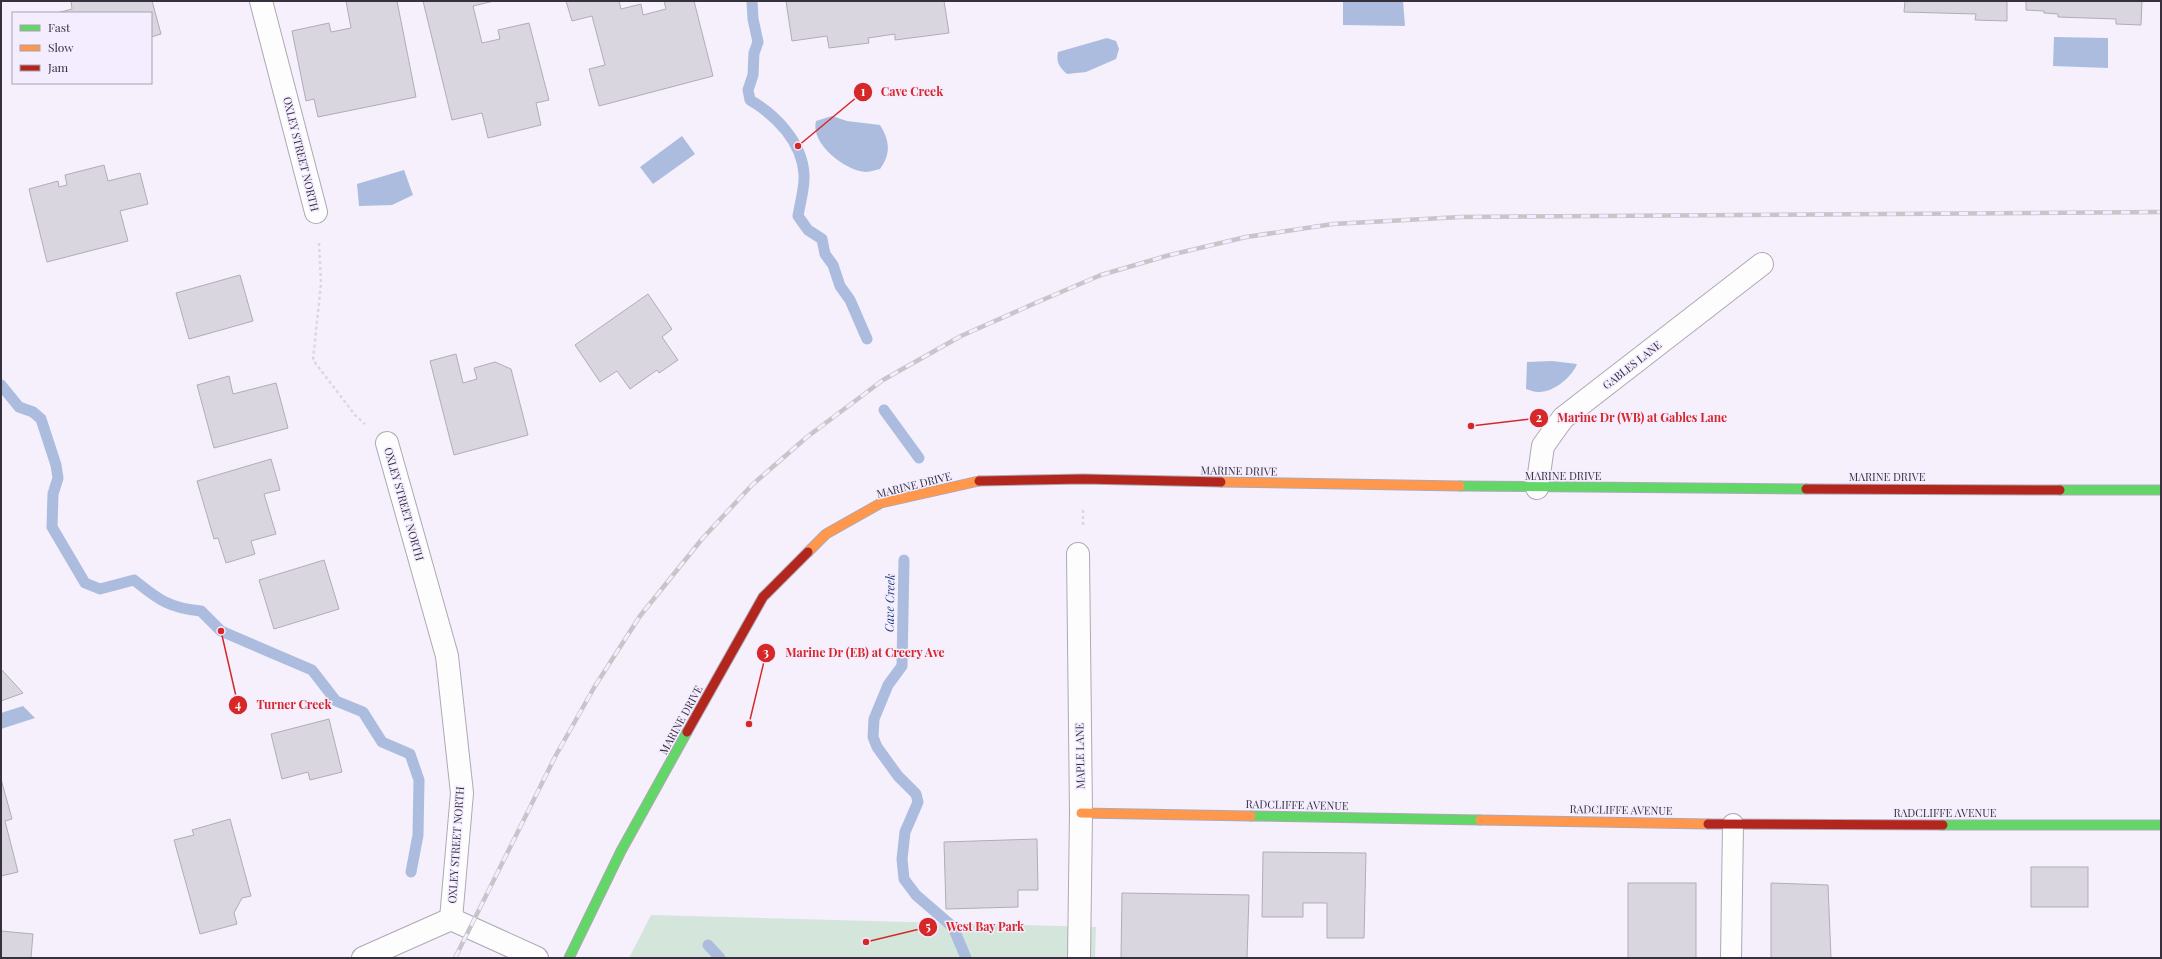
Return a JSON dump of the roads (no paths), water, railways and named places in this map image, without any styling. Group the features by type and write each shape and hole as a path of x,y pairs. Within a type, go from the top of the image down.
{"main road":[{"name":"MARINE DRIVE","path":"569,958 621,851 763,597 826,534 881,503 983,480 1083,480 1537,488 2161,490"},
{"name":"RADCLIFFE AVENUE","path":"1080,813 1733,824 2161,825"}],"street":[{"name":"OXLEY STREET NORTH","path":"261,1 316,212"},
{"name":"GABLES LANE","path":"1537,488 1543,446 1563,418 1762,264"},
{"name":"OXLEY STREET NORTH","path":"387,442 447,656 462,793 452,919"},
{"name":"MAPLE LANE","path":"1078,554 1080,813 1079,958"},
{"path":"363,958 452,919 537,958"}],"lane":[{"path":"1731,958 1733,824"}],"water":[{"path":"1343,1 1403,1 1405,26 1343,25"},
{"path":"2054,37 2108,38 2108,68 2053,66"},
{"path":"1107,38 1116,41 1119,49 1116,59 1086,72 1067,74 1060,67 1057,59 1058,52"},
{"path":"832,116 847,121 880,125 886,137 888,147 886,158 880,169 865,172 857,170 839,161 830,154 818,138 816,121"},
{"path":"682,136 695,154 653,184 640,167"},
{"path":"404,170 413,195 392,205 359,206 357,184"},
{"path":"1552,361 1577,364 1575,369 1566,379 1550,390 1536,392 1526,389 1527,362"},
{"path":"23,706 35,718 1,729 1,713"}],"waterway":[{"name":"Cave Creek","path":"752,1 753,19 758,42 754,53 753,75 748,90 750,100 769,113 793,140 802,162 804,174 803,190 798,216 808,230 822,239 825,254 833,265 840,286 850,300 867,339"},
{"path":"1,385 19,407 33,412 41,419 56,465 58,478 53,494 52,527 85,583 100,589 134,580 164,602 180,608 201,611 221,631 312,670 336,701 363,712 382,742 410,754 419,780 418,835 411,872"},
{"name":"Cave Creek","path":"884,410 919,458"},
{"name":"Cave Creek","path":"904,560 902,666 888,685 874,719 873,737 877,747 898,776 916,794 918,802 905,832 902,859 904,879 916,895 953,927 966,958"},
{"path":"708,945 720,958"}],"railway":[{"path":"455,958 556,755 595,686 640,616 702,539 752,485 807,437 883,380 961,336 1040,301 1101,275 1166,256 1246,237 1333,224 1461,217 2161,212"}],"place":[{"name":"Cave Creek","path":"798,146"},
{"name":"Marine Dr (WB) at Gables Lane","path":"1471,426"},
{"name":"Turner Creek","path":"221,631"},
{"name":"Marine Dr (EB) at Creery Ave","path":"749,724"},
{"name":"West Bay Park","path":"866,942"}]}
